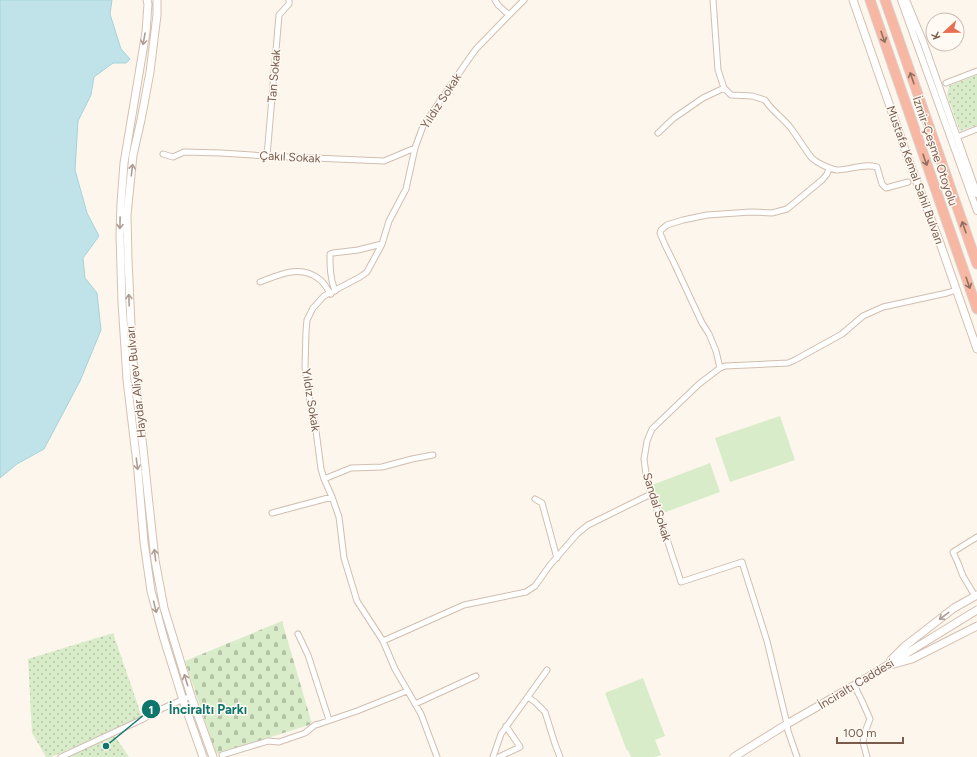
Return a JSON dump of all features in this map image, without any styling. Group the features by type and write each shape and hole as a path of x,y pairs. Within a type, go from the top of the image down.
{"highway":[{"name":"İzmir-Çeşme Otoyolu","path":"870,0 977,309"},
{"name":"İzmir-Çeşme Otoyolu","path":"885,0 977,264"}],"main road":[{"name":"Haydar Aliyev Bulvarı","path":"147,0 146,32 123,169 120,203 122,302 126,380 151,591 183,700 203,757"},
{"name":"Haydar Aliyev Bulvarı","path":"157,0 157,15 150,72 133,155 130,179 128,260 134,373 155,560 164,608 191,696 212,757"},
{"name":"Mustafa Kemal Sahil Bulvarı","path":"853,0 977,349"},
{"path":"884,667 905,646 954,608 976,596"},
{"name":"İnciraltı Caddesi","path":"734,757 977,610"},
{"path":"884,667 912,659 977,626"}],"street":[{"name":"Tan Sokak","path":"267,156 279,15 289,4 289,0"},
{"path":"495,0 498,5 509,15"},
{"name":"Yıldız Sokak","path":"438,757 421,714 395,669 383,641 357,601 344,558 339,517 321,469 315,424 308,391 305,367 307,320 314,308 324,296 367,272 382,244 389,222 406,189 415,148 423,126 476,49 524,0"},
{"path":"714,0 718,70 724,88 731,95 752,96 765,100 790,127 812,158 829,168 837,170 867,165 877,167 882,184 886,188 908,182"},
{"path":"901,0 977,211"},
{"path":"906,0 923,42 977,194"},
{"path":"946,83 977,71"},
{"path":"658,133 674,118 703,98 724,88"},
{"path":"957,137 977,129"},
{"name":"Çakıl Sokak","path":"163,154 173,157 184,152 221,153 384,161 415,148"},
{"path":"829,168 827,174 822,180 787,209 772,213 751,212 707,215 667,225 661,230 660,233 664,245 709,334 716,351 720,368 726,366 788,364 842,334 863,316 882,307 956,290"},
{"path":"333,292 330,254 358,250 382,244"},
{"path":"260,282 290,271 308,273 320,279 333,292"},
{"name":"Sandal Sokak","path":"720,368 690,392 652,429 647,441 644,459 646,474 651,494 681,582 742,562 767,641 788,731 797,757"},
{"path":"324,479 351,468 382,468 412,459 433,455"},
{"path":"383,641 464,605 526,592 535,586 556,558 577,534 588,525 651,494"},
{"path":"272,513 332,497"},
{"path":"535,499 542,503 556,558"},
{"path":"976,596 963,576 953,552 977,537"},
{"path":"298,634 308,655 330,720"},
{"path":"493,757 499,739 506,726 547,670"},
{"path":"415,704 476,676"},
{"path":"855,685 870,720 863,742 868,757"},
{"path":"222,755 268,741 279,742 305,733 315,725 357,711 407,691"},
{"path":"61,757 191,696"},
{"path":"528,697 545,712 560,757"},
{"path":"499,757 512,754 520,747 506,726"}],"green space":[{"path":"977,75 977,125 960,131 947,95 949,86"},
{"path":"780,416 795,460 730,482 715,438"},
{"path":"710,463 720,492 663,513 652,485"},
{"path":"282,621 312,724 216,754 185,661"},
{"path":"113,633 142,717 51,757 46,757 32,733 28,659"},
{"path":"643,678 665,736 655,740 661,755 654,757 631,757 628,750 627,751 605,693"},
{"path":"114,735 129,757 67,757"}],"water":[{"path":"0,0 112,0 110,14 121,49 130,59 126,63 113,63 94,77 91,95 78,121 75,170 87,213 99,236 83,258 85,278 97,293 101,330 80,381 44,449 17,464 0,478"}],"place":[{"name":"İnciraltı Parkı","path":"106,746"}]}
